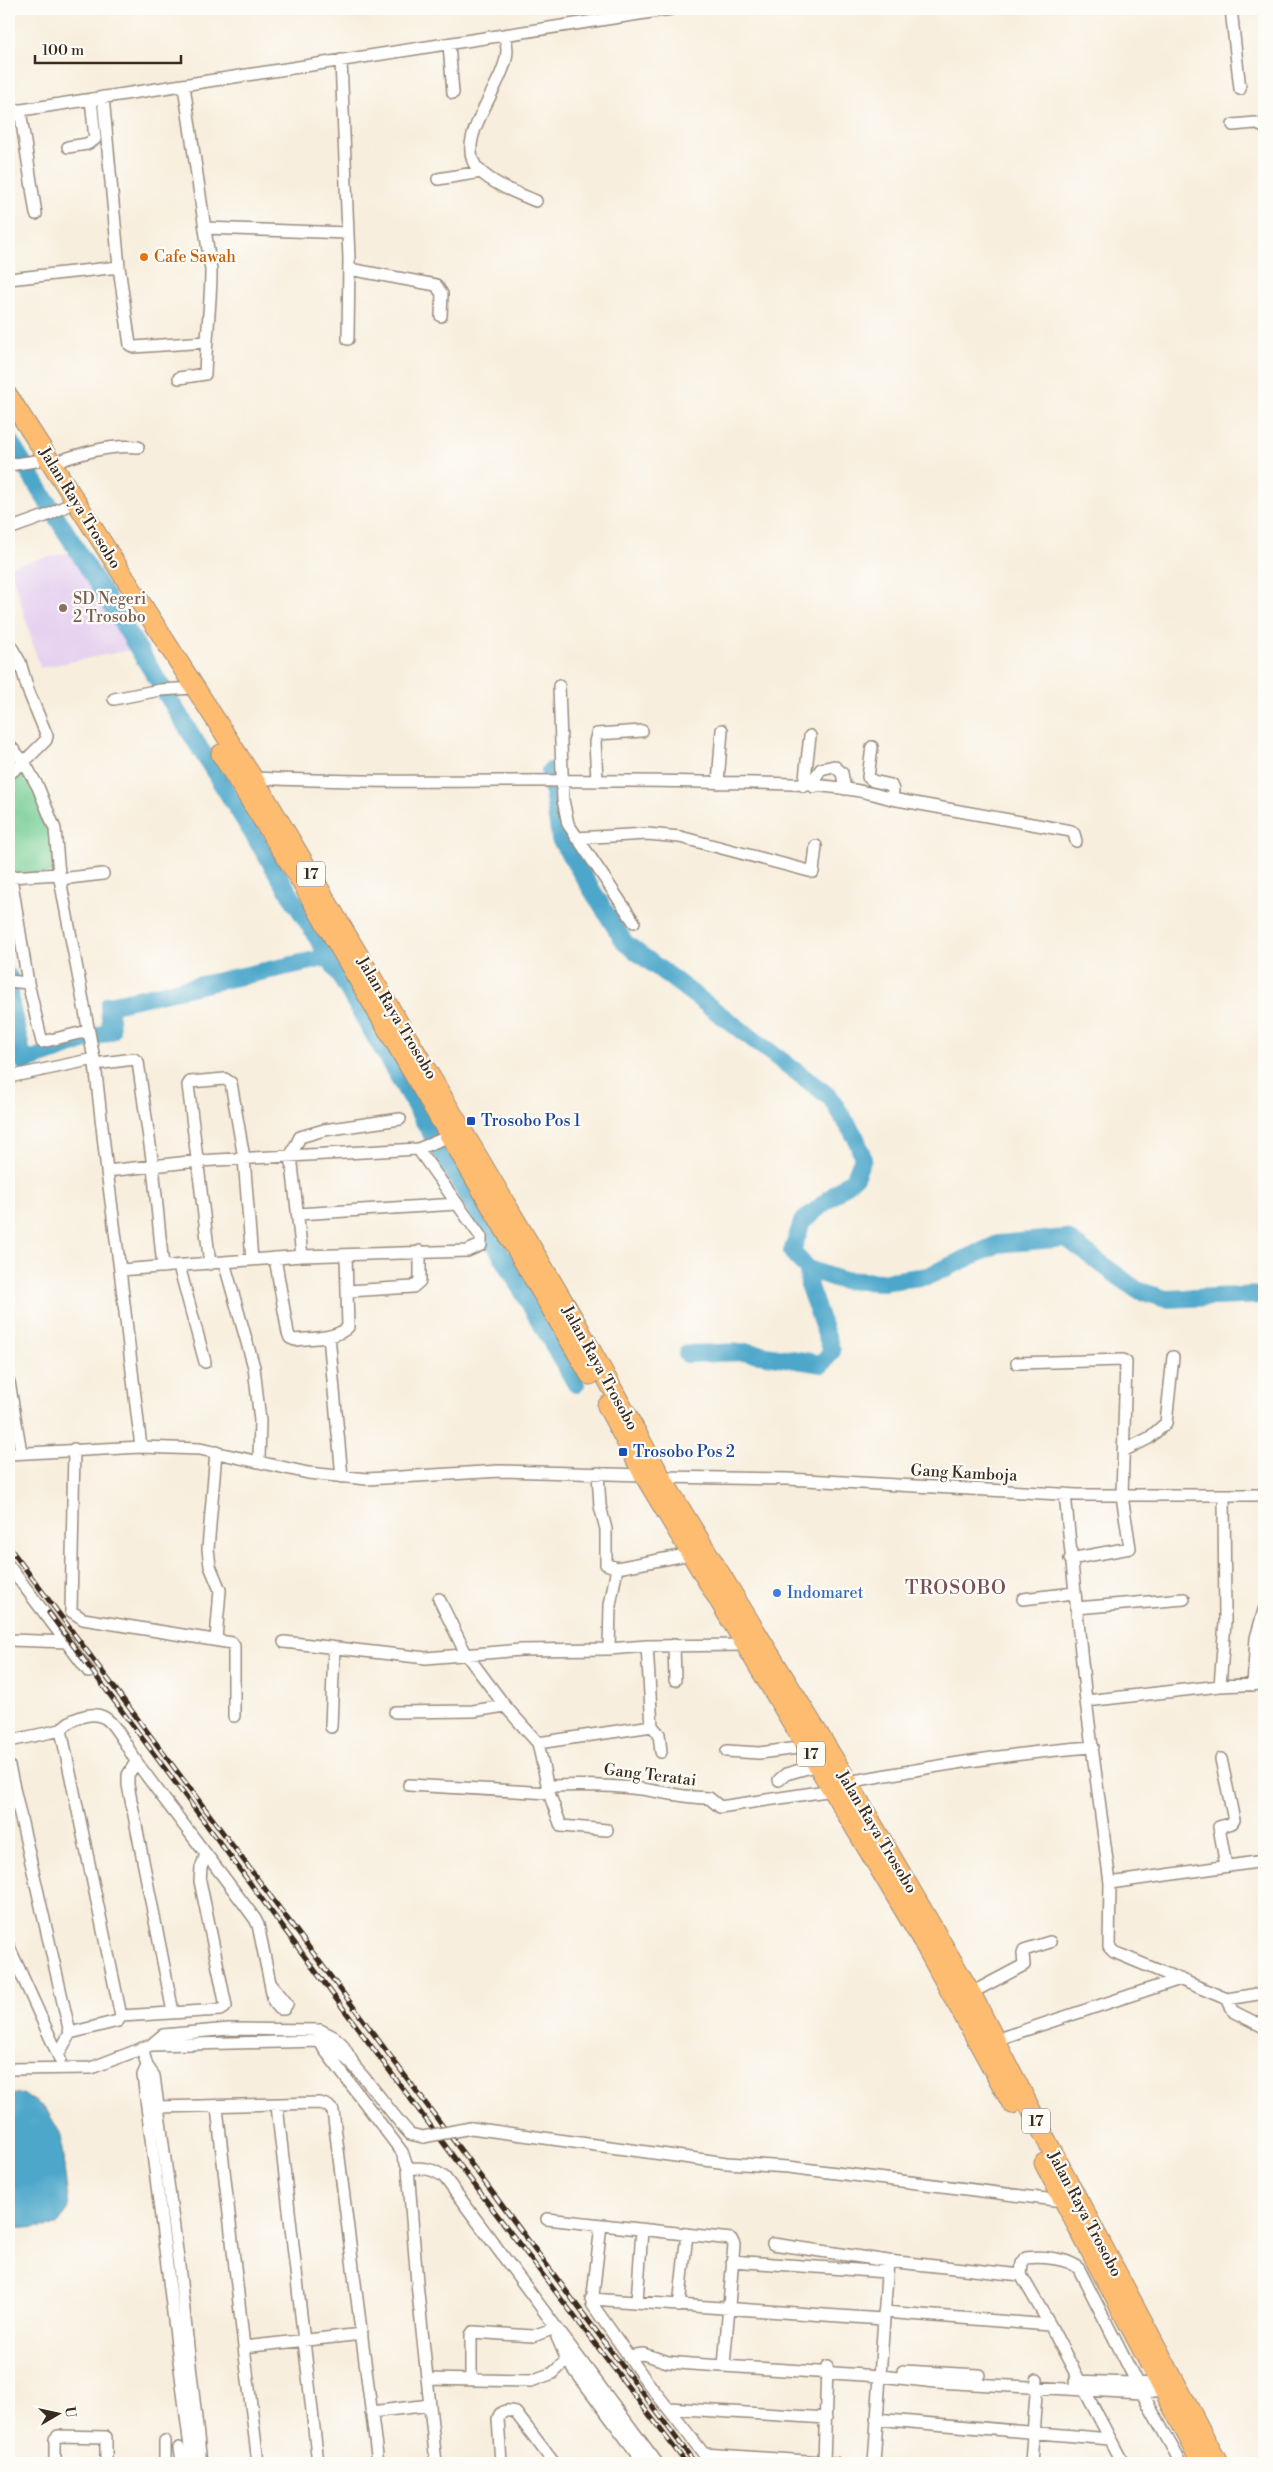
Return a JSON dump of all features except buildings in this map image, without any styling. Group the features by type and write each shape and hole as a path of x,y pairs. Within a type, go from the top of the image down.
{"highway":[{"name":"Jalan Raya Trosobo","path":"9,396 29,463 293,868 448,1137 598,1377 652,1476 691,1554 806,1747 818,1765 840,1786 1162,2388 1218,2463"},
{"name":"Jalan Raya Trosobo","path":"9,416 29,463 177,689 254,778 576,1322 598,1377"},
{"name":"Jalan Raya Trosobo","path":"652,1476 840,1786 971,1993 1190,2426 1202,2463"}],"street":[{"path":"590,21 591,9"},
{"path":"36,214 14,111 671,9"},
{"path":"1231,9 1240,89"},
{"path":"509,34 505,60 470,146 470,157 481,172 494,181 536,201"},
{"path":"449,44 453,94"},
{"path":"342,60 349,269 348,339"},
{"path":"179,378 205,374 211,287 205,228 184,86"},
{"path":"103,97 119,267 130,345 134,347 206,342"},
{"path":"68,147 87,144 95,139 91,99"},
{"path":"1233,125 1255,123 1264,127"},
{"path":"438,180 481,172"},
{"path":"205,228 348,233"},
{"path":"9,279 119,267"},
{"path":"349,269 436,285 442,294 441,316"},
{"path":"29,463 126,446 138,447"},
{"path":"9,529 58,510"},
{"path":"9,643 20,662 28,690 47,736 46,740 9,774"},
{"path":"559,686 560,780 565,815 570,830 634,922"},
{"path":"114,699 177,689"},
{"path":"718,783 722,730"},
{"path":"597,779 595,742 597,734 642,731"},
{"path":"809,786 810,736"},
{"path":"9,745 24,762 52,817 56,829 60,877 95,1062 141,1447"},
{"path":"872,747 868,777 873,781 891,785 893,790 892,798"},
{"path":"809,786 821,769 834,766 842,773 845,789"},
{"path":"254,778 542,781 597,779 809,786 865,790 892,798 1071,831 1076,841"},
{"path":"576,838 647,834 680,837 813,872 816,846"},
{"path":"89,1037 42,1042 26,982 10,877 60,877 103,874"},
{"path":"9,981 26,982"},
{"path":"9,1077 95,1062 137,1061 152,1166 163,1267"},
{"path":"210,1264 188,1084 225,1079 231,1084 244,1158 252,1260"},
{"path":"302,1256 292,1155 300,1137 312,1132 400,1120"},
{"path":"107,1171 198,1161 418,1149 431,1146 448,1137"},
{"path":"120,1270 302,1256 467,1251 481,1245 482,1237 418,1149"},
{"path":"298,1214 457,1204"},
{"path":"348,1291 413,1287 420,1281 420,1251"},
{"path":"275,1258 290,1338 295,1340 329,1336 342,1332 348,1327 346,1255"},
{"path":"224,1262 254,1367 260,1421 259,1460"},
{"path":"179,1266 205,1362"},
{"path":"329,1336 342,1477"},
{"path":"1123,1451 1149,1438 1166,1423 1173,1357"},
{"path":"1017,1363 1124,1360 1122,1496 1129,1549 1070,1559"},
{"path":"9,1382 22,1452"},
{"name":"Gang Kamboja","path":"9,1454 74,1449 141,1447 200,1449 259,1460 308,1473 367,1479 500,1472 598,1473 788,1479 1122,1496 1264,1495"},
{"path":"74,1449 70,1606 72,1613 83,1619 216,1639 234,1645 234,1716"},
{"path":"216,1452 208,1549 210,1566 220,1590 216,1639"},
{"path":"598,1473 600,1506 606,1530 606,1564 617,1568 691,1554"},
{"path":"1065,1494 1070,1559 1086,1700 1110,1883 1108,1941 1110,1949 1227,1999 1264,1994"},
{"path":"1220,1686 1225,1622 1224,1496"},
{"path":"9,1566 89,1672"},
{"path":"609,1649 610,1605 617,1568"},
{"path":"1023,1599 1074,1593"},
{"path":"439,1599 466,1654 505,1706 538,1743 549,1789 561,1826 607,1830"},
{"path":"1076,1608 1184,1599"},
{"path":"1086,1700 1220,1686 1258,1684 1256,1638 1264,1610"},
{"path":"9,1640 68,1642"},
{"path":"284,1642 426,1658 521,1650 609,1649 674,1645 746,1645"},
{"path":"674,1645 675,1680"},
{"path":"647,1646 652,1726 659,1734 661,1752"},
{"path":"331,1728 334,1649"},
{"path":"396,1712 473,1711 505,1706"},
{"path":"9,1740 61,1730 66,1724 78,1717 106,1718 136,1762 258,1925 270,1983"},
{"path":"538,1743 652,1726"},
{"path":"61,1730 121,2016 118,2021 70,2033"},
{"path":"727,1751 759,1754 806,1747"},
{"name":"Gang Teratai","path":"409,1785 549,1789 592,1785 640,1789 692,1798 709,1798 720,1807 840,1786 942,1764 1044,1750 1093,1747"},
{"path":"1220,1759 1234,1820 1232,1823 1219,1827 1226,1866"},
{"path":"136,1762 128,1774 128,1785 173,2012"},
{"path":"779,1780 786,1774 818,1765"},
{"path":"9,1766 70,2033 58,2054"},
{"path":"121,2016 220,2010 226,2004 200,1881 200,1868 206,1854"},
{"path":"1110,1883 1264,1861"},
{"path":"971,1993 1023,1966 1025,1964 1022,1953 1024,1950 1050,1942"},
{"path":"9,1947 66,2070"},
{"path":"995,2040 1180,1979"},
{"path":"1227,1999 1234,2012 1264,2027"},
{"path":"9,2070 91,2068 146,2046 163,2035 229,2029 334,2037 339,2048 404,2127 416,2137 472,2128 727,2163 788,2167 1063,2201"},
{"path":"229,2029 232,2044"},
{"path":"146,2046 232,2044 320,2036"},
{"path":"320,2036 402,2152 408,2168 436,2463"},
{"path":"146,2046 148,2066 154,2076 158,2108 160,2163 192,2463"},
{"path":"148,2066 142,2075 179,2266 201,2463"},
{"path":"158,2108 217,2108 320,2103 328,2106 333,2111 378,2463"},
{"path":"277,2106 318,2463"},
{"path":"217,2108 258,2463"},
{"path":"408,2168 429,2169 438,2172 445,2178 555,2328 570,2357 611,2411 657,2463"},
{"path":"547,2219 731,2239 734,2245 724,2363"},
{"path":"601,2225 591,2299 598,2315 708,2459 836,2463"},
{"path":"637,2301 642,2230"},
{"path":"679,2306 687,2234"},
{"path":"773,2244 838,2252 887,2266"},
{"path":"808,2267 810,2249"},
{"path":"836,2269 838,2252"},
{"path":"1123,2463 1050,2325 1021,2275 1022,2264 1028,2258 1075,2265 1181,2463"},
{"path":"732,2261 836,2269 887,2266 1021,2275"},
{"path":"874,2463 887,2266"},
{"path":"591,2299 728,2309 1050,2325"},
{"path":"471,2378 471,2335 474,2332 533,2336 555,2328"},
{"path":"244,2347 362,2334"},
{"path":"628,2356 643,2354 656,2357 724,2363 1037,2383 1162,2388"},
{"path":"427,2379 471,2378 531,2381 553,2373 570,2357"},
{"path":"824,2462 827,2369"},
{"path":"1030,2463 1037,2383"},
{"path":"371,2412 430,2405"},
{"path":"668,2408 826,2418"},
{"path":"501,2463 498,2420 501,2414 506,2411 516,2413 554,2463"},
{"path":"611,2411 644,2463"},
{"path":"876,2419 1110,2439"},
{"path":"1166,2436 1190,2426"},
{"path":"55,2463 55,2439 58,2436 106,2438 106,2463"},
{"path":"165,2441 165,2463"},
{"path":"179,2448 181,2463"}],"shaded area":[{"name":"SD Negeri 2 Trosobo","path":"71,552 130,650 40,668 10,566"}],"green space":[{"path":"24,765 54,829 58,872 9,876 9,777"}],"water":[{"path":"23,2093 46,2109 60,2133 69,2208 57,2226 9,2229 9,2095"}],"waterway":[{"path":"9,440 329,957 576,1384"},
{"path":"550,771 560,839 625,943 830,1097 856,1138 863,1158 855,1177 802,1222 792,1252 808,1269 840,1280 882,1282 928,1276 998,1244 1066,1238 1137,1290 1166,1299 1264,1295"},
{"path":"9,977 11,1005 24,1062 111,1031 109,1005 329,957"},
{"path":"687,1354 747,1352 822,1364 832,1351 809,1287 808,1269"}],"railway":[{"path":"9,1547 695,2463"},
{"path":"49,1613 485,2199 686,2463"}],"place":[{"name":"Cafe Sawah","path":"144,257"},
{"name":"SD Negeri 2 Trosobo","path":"63,608"},
{"name":"Trosobo Pos 1","path":"471,1121"},
{"name":"Trosobo Pos 2","path":"623,1452"},
{"name":"Indomaret","path":"777,1593"}],"district":[{"name":"TROSOBO","path":"956,1588"}]}
